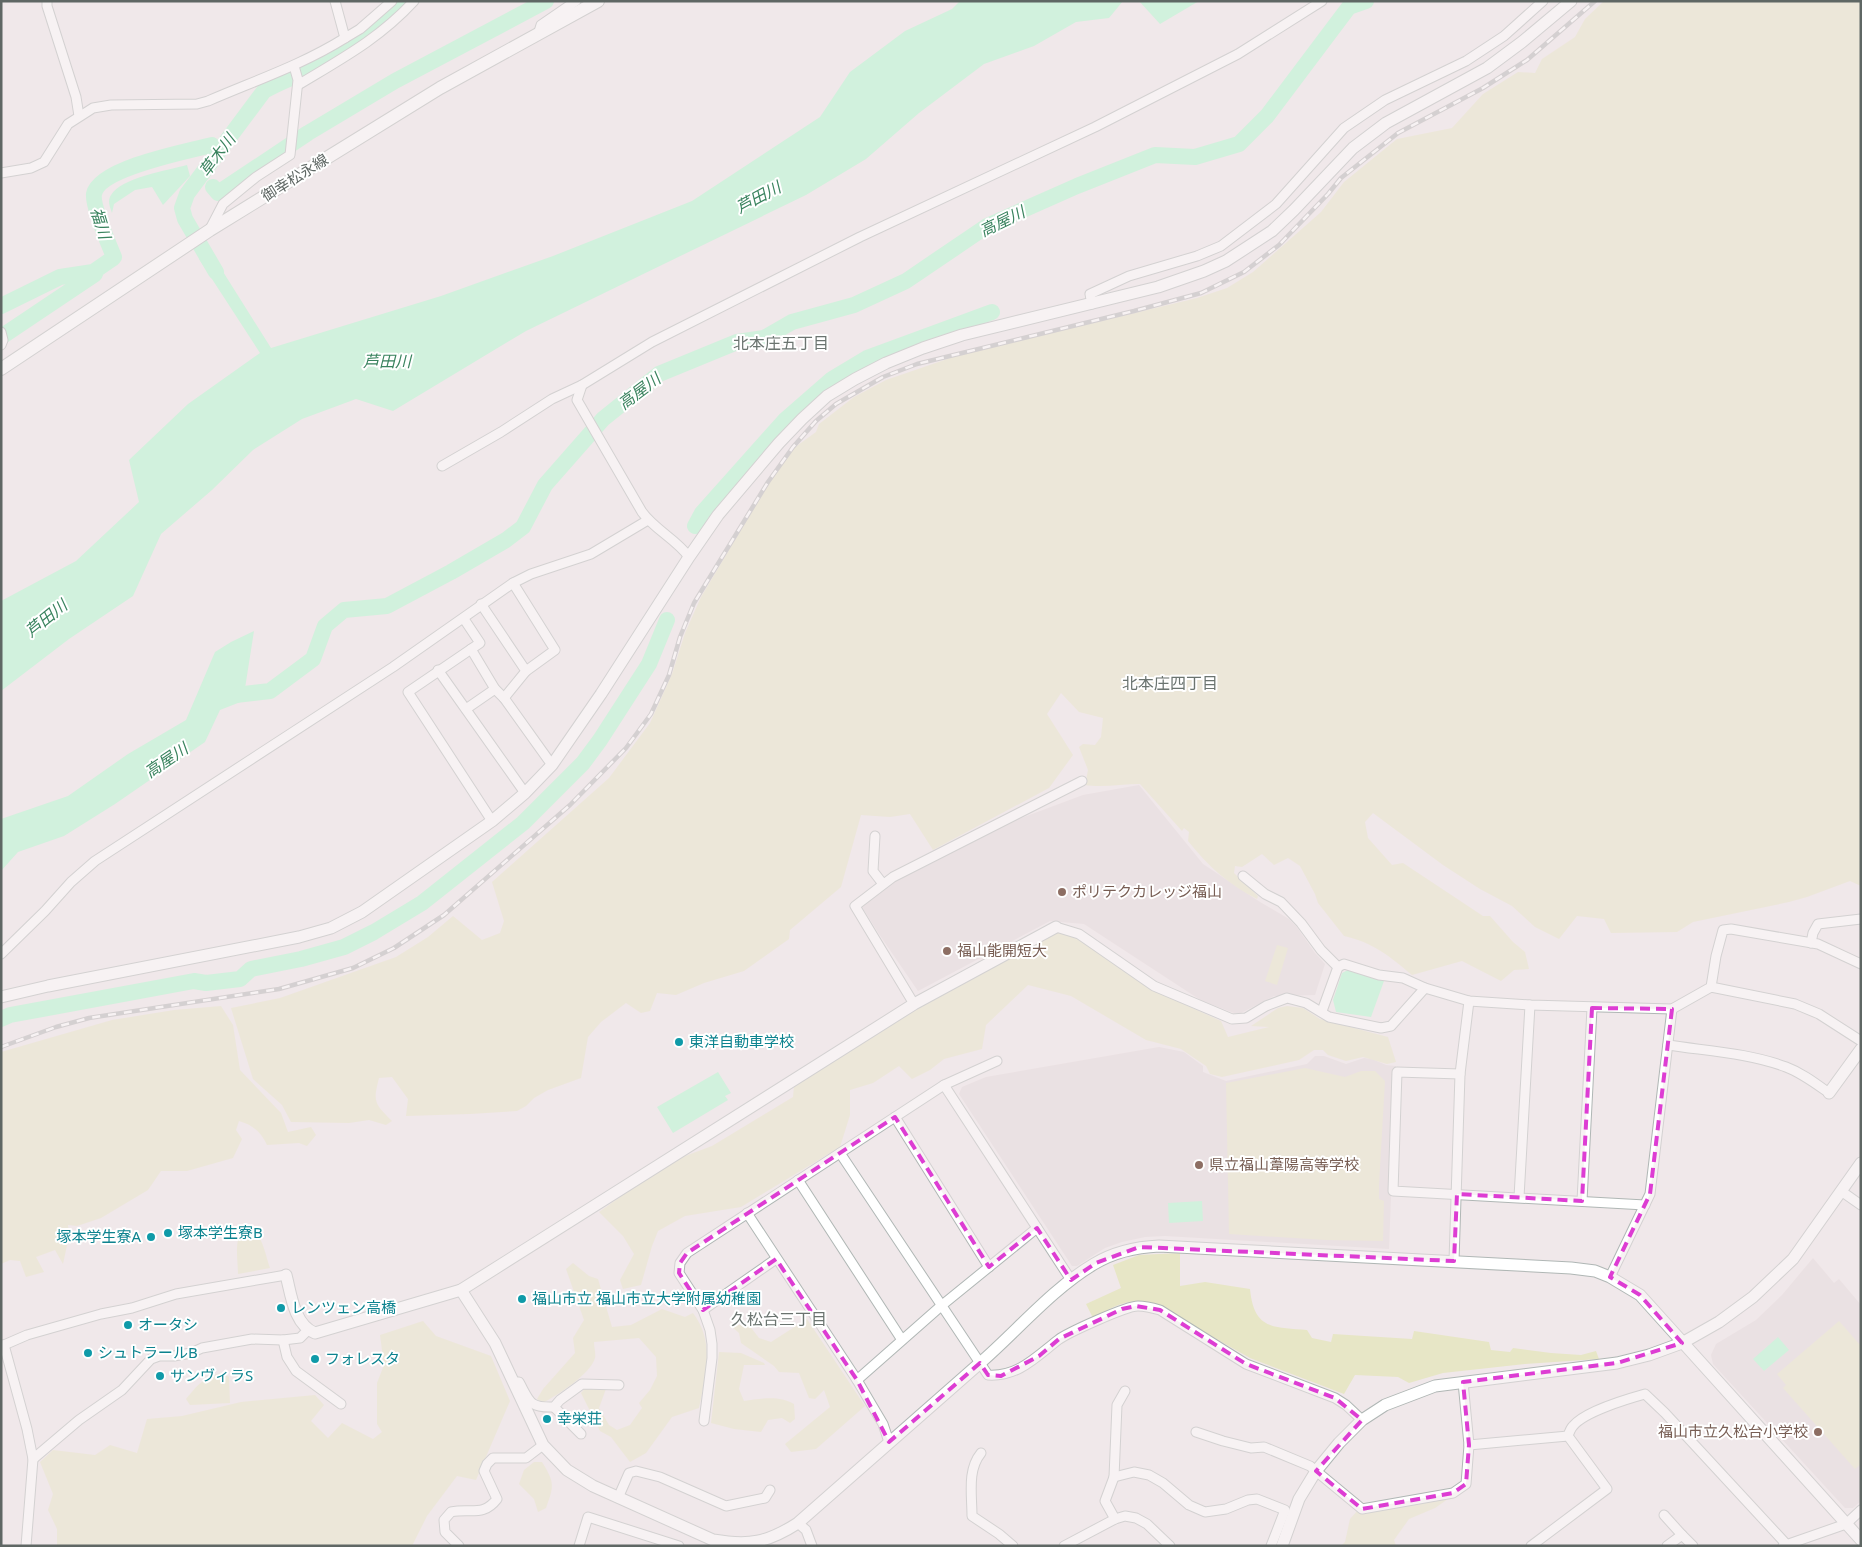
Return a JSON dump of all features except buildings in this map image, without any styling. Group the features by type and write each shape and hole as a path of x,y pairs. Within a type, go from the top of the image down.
{"main road":[{"name":"御幸松永線","path":"1,369 210,230 440,88 598,1"}],"street":[{"path":"47,1 76,97 78,116"},
{"path":"334,1 344,38"},
{"path":"1,173 31,168 44,162 68,124 93,108 111,105 197,104 208,102 294,67 393,10 414,1"},
{"path":"538,35 541,24 576,1"},
{"path":"442,466 501,432 552,398 582,386 669,333 860,237 1095,127 1238,54 1322,1"},
{"path":"1092,304 1090,294 1129,276 1197,256 1221,246 1276,204 1344,128 1385,100 1466,61 1504,36 1543,1"},
{"path":"1,997 48,986 299,937 331,928 362,912 492,821 525,793 552,765 601,694 718,515 779,443 802,419 834,392 886,363 923,348 962,335 1158,287 1226,261 1272,231 1324,177 1360,143 1386,123 1487,68 1571,1"},
{"path":"298,83 370,42 393,10"},
{"path":"210,230 223,204 256,177 290,155 298,83 294,67"},
{"path":"582,386 577,400 645,516 682,547 689,557"},
{"path":"1,954 45,911 70,882 95,861 393,667 513,583 531,574 591,554 645,516"},
{"path":"504,698 526,671 555,650 513,583"},
{"path":"481,604 526,671"},
{"path":"464,619 480,643 408,692 492,821"},
{"path":"471,649 496,689 552,765"},
{"path":"438,670 525,793"},
{"path":"466,709 496,689"},
{"path":"914,1004 855,906 892,877 1082,782"},
{"path":"875,836 873,871 882,884"},
{"path":"1243,876 1265,894 1281,902 1301,923 1321,950 1338,967"},
{"path":"1811,943 1818,924 1861,919"},
{"path":"26,1546 32,1459 27,1429 3,1345 27,1335 101,1314 132,1308 176,1294 286,1275 294,1306 300,1320 308,1330 315,1333 460,1290 914,1004 1056,928 1079,934 1154,986 1232,1019 1246,1018 1266,1006 1287,998 1306,1003 1329,1017 1381,1028 1391,1026 1425,988"},
{"path":"1711,987 1723,930 1731,929 1811,943 1834,951 1861,964"},
{"path":"1322,1011 1338,967 1344,964 1379,975 1403,978 1425,988 1469,1001 1530,1005 1672,1009 1711,987 1795,1004 1819,1014 1861,1041"},
{"path":"1454,1262 1458,1194 1460,1074 1469,1001"},
{"path":"1519,1198 1530,1005"},
{"path":"1582,1201 1592,1008"},
{"path":"1610,1277 1650,1194 1672,1009"},
{"path":"1668,1044 1753,1058 1786,1067 1802,1074 1829,1093 1861,1049"},
{"path":"704,1421 712,1344 703,1310 680,1273 680,1263 687,1253 944,1085 997,1061"},
{"path":"1460,1074 1397,1072 1394,1191 1645,1205"},
{"path":"944,1085 1071,1280"},
{"path":"895,1117 989,1266"},
{"path":"840,1153 988,1376 1001,1376 1012,1373 1039,1356 1059,1339 1122,1309 1136,1306 1148,1307 1160,1310 1246,1364 1335,1398 1346,1405 1362,1420"},
{"path":"1282,1546 1299,1499 1316,1471 1362,1420 1385,1405 1435,1386 1617,1363 1649,1355 1682,1343 1719,1322 1753,1297 1794,1259 1861,1162"},
{"path":"798,1180 902,1340"},
{"path":"1841,1191 1861,1205"},
{"path":"746,1213 857,1380 883,1424 889,1442"},
{"path":"857,1380 941,1306 1037,1228"},
{"path":"460,1290 495,1343 543,1445 567,1470 592,1486 712,1540 734,1543 761,1541 779,1535 798,1523 1071,1280 1096,1263 1139,1247 1159,1246 1571,1268 1595,1271 1610,1277 1640,1295 1861,1540"},
{"path":"703,1310 776,1259"},
{"path":"32,1459 80,1420 122,1390 151,1359 159,1356 191,1353 202,1348 252,1338 283,1340 300,1338 308,1330"},
{"path":"283,1340 287,1357 296,1371 341,1404"},
{"path":"514,1383 519,1382 530,1402 538,1408 554,1407 560,1400 582,1384 619,1385"},
{"path":"1196,1432 1251,1448 1264,1447 1310,1466 1362,1509 1453,1493 1466,1484 1469,1445 1463,1382"},
{"path":"1115,1519 1105,1501 1114,1477 1118,1405 1126,1391"},
{"path":"1568,1436 1574,1425 1592,1413 1616,1402 1644,1394 1672,1420 1786,1545 1846,1524 1861,1510"},
{"path":"554,1407 581,1434"},
{"path":"1469,1445 1568,1436"},
{"path":"1531,1546 1607,1489 1568,1436"},
{"path":"459,1546 445,1532 444,1520 451,1512 484,1510 491,1506 497,1498 484,1472 487,1464 493,1458 526,1458 543,1445"},
{"path":"981,1453 977,1459 972,1477 972,1516 1013,1546"},
{"path":"618,1498 629,1474 636,1471 660,1477 726,1506 765,1498 770,1490"},
{"path":"1114,1477 1134,1472 1148,1475 1163,1483 1189,1505 1205,1512 1226,1509 1248,1500 1257,1499 1285,1510 1271,1546"},
{"path":"1664,1515 1693,1546"},
{"path":"1064,1546 1124,1516 1136,1518 1147,1524 1170,1546"},
{"path":"579,1546 588,1518 679,1546"},
{"path":"798,1523 806,1530 812,1546"},
{"path":"1667,1546 1682,1535"}],"highlighted area":[{"path":"1592,1008 1672,1009 1650,1194 1610,1277 1640,1295 1682,1343 1617,1363 1463,1382 1469,1445 1466,1484 1453,1493 1362,1509 1316,1471 1362,1420 1335,1398 1246,1364 1160,1310 1136,1306 1122,1309 1059,1339 1039,1356 1001,1376 988,1375 980,1363 889,1442 857,1380 776,1259 703,1310 679,1273 680,1263 687,1253 895,1117 989,1267 1037,1228 1071,1280 1096,1263 1139,1247 1454,1261 1457,1194 1582,1201"}],"shaded area":[{"path":"1604,1 1861,1 1861,886 1850,881 1789,902 1693,922 1677,932 1611,933 1604,919 1577,916 1559,939 1535,927 1512,906 1480,889 1443,865 1373,813 1365,822 1368,838 1392,865 1403,863 1483,916 1490,916 1513,942 1525,952 1529,969 1514,970 1501,981 1462,961 1412,975 1381,951 1363,942 1344,936 1318,903 1300,866 1288,858 1274,865 1262,854 1242,867 1235,866 1234,873 1258,896 1257,899 1237,888 1211,867 1188,841 1189,832 1184,828 1182,831 1140,784 1085,785 1088,770 1079,747 1083,744 1095,745 1101,737 1103,718 1079,712 1061,693 1047,714 1073,755 1049,788 933,850 910,814 890,817 861,815 841,887 790,930 789,939 744,971 704,983 676,995 657,993 650,1011 641,1013 626,1003 601,1022 588,1037 581,1078 548,1090 517,1111 406,1116 408,1099 392,1077 379,1078 376,1092 378,1106 392,1121 386,1125 369,1120 349,1123 291,1122 282,1105 253,1079 231,1008 280,998 396,957 428,937 453,916 482,940 500,933 504,921 492,882 609,778 650,723 672,674 685,633 701,597 770,481 794,448 816,432 819,424 854,397 886,380 956,356 1197,298 1227,288 1253,272 1321,212 1344,182 1397,139 1452,128 1483,94 1518,72 1535,73 1542,59 1575,37 1585,19"},
{"name":"ポリテクカレッジ福山","path":"1139,785 1203,864 1289,919 1296,926 1325,964 1315,995 1274,996 1241,1013 1234,1013 1202,1001 1084,924 1050,921 918,991 862,907 892,882 982,835 1016,820 1083,795"},
{"path":"1055,930 1079,937 1153,990 1221,1021 1228,1037 1269,1027 1251,1026 1278,1008 1287,1006 1303,1008 1320,1019 1388,1037 1396,1062 1387,1064 1363,1057 1346,1061 1328,1055 1323,1050 1314,1050 1299,1060 1222,1077 1210,1074 1206,1066 1181,1049 1146,1040 1071,996 1028,985 986,1025 982,1049 944,1059 930,1070 912,1079 899,1066 873,1083 850,1090 850,1115 840,1147 741,1207 685,1216 658,1231 641,1285 623,1289 620,1280 634,1254 623,1236 599,1212 669,1162 712,1146 793,1097 794,1086 914,1006"},
{"path":"1277,945 1288,948 1277,985 1265,981"},
{"path":"221,1006 233,1025 240,1070 281,1113 288,1132 311,1127 316,1135 307,1146 299,1143 267,1145 256,1130 239,1121 236,1130 242,1139 233,1158 187,1171 161,1171 148,1190 101,1218 77,1226 68,1225 69,1236 63,1264 55,1250 36,1257 44,1272 26,1277 20,1261 10,1260 1,1264 1,1052 112,1020 174,1010"},
{"name":"県立福山葦陽高等学校","path":"1159,1047 1184,1052 1203,1066 1203,1072 1226,1081 1307,1064 1315,1056 1324,1056 1346,1064 1364,1058 1396,1066 1389,1249 1165,1236 1145,1237 1105,1248 1077,1266 1072,1266 959,1094 962,1087 986,1077"},
{"path":"1305,1068 1345,1077 1361,1071 1375,1071 1385,1081 1379,1185 1379,1199 1384,1201 1383,1241 1326,1240 1229,1234 1226,1083"},
{"path":"245,1227 251,1229 259,1237 270,1268 238,1274 238,1243 241,1232"},
{"path":"1180,1253 1180,1286 1205,1282 1250,1289 1256,1312 1267,1324 1275,1327 1307,1330 1312,1338 1331,1342 1333,1334 1412,1339 1414,1331 1489,1342 1491,1350 1510,1352 1513,1348 1581,1355 1596,1351 1599,1359 1525,1364 1443,1373 1409,1383 1398,1377 1355,1375 1344,1394 1250,1358 1154,1304 1129,1302 1115,1306 1093,1318 1086,1304 1121,1288 1113,1265 1139,1255"},
{"name":"福山市立久松台小学校","path":"1813,1258 1834,1283 1839,1279 1861,1305 1861,1501 1853,1508 1845,1508 1713,1364 1711,1355 1716,1344 1756,1320 1782,1295"},
{"path":"573,1263 589,1276 598,1279 612,1327 631,1325 662,1309 685,1317 693,1313 704,1335 707,1359 699,1408 672,1417 646,1453 630,1462 611,1437 600,1431 581,1393 588,1385 607,1386 599,1408 609,1425 617,1430 630,1425 642,1408 639,1403 650,1390 657,1376 656,1357 639,1338 594,1342 595,1358 580,1378 543,1403 537,1399 543,1389 575,1353 573,1338 584,1320 566,1269"},
{"path":"807,1319 865,1406 816,1449 791,1452 785,1444 830,1407 824,1390 815,1399 809,1398 799,1373 779,1372 774,1366 741,1343 739,1333 730,1325 749,1325 759,1338 771,1342"},
{"path":"423,1321 436,1336 491,1356 510,1401 476,1480 457,1476 427,1516 412,1546 57,1546 57,1529 48,1510 53,1494 40,1462 53,1450 95,1455 110,1445 137,1453 147,1419 182,1416 241,1402 315,1395 324,1405 311,1421 328,1438 342,1423 373,1439 382,1432 377,1424 377,1383 384,1365 380,1335"},
{"path":"1839,1321 1861,1346 1861,1464 1855,1469 1783,1388 1786,1385 1777,1374"},
{"path":"719,1352 741,1353 764,1363 765,1365 744,1365 739,1389 744,1401 769,1398 788,1401 794,1404 795,1419 790,1423 782,1418 768,1420 761,1432 734,1429 711,1423"},
{"path":"223,1373 229,1377 230,1403 190,1405 186,1399 198,1386 211,1376"},
{"path":"534,1462 542,1462 552,1485 546,1508 538,1512 534,1499 519,1484 524,1470"},
{"path":"1447,1496 1448,1499 1435,1508 1409,1519 1394,1540 1396,1546 1341,1546 1345,1542 1350,1519 1358,1510"}],"water":[{"name":"芦田川","path":"960,1 1123,1 1109,18 1076,22 1034,46 984,64 919,113 866,159 806,195 526,331 393,411 356,399 302,419 253,450 212,490 161,534 133,596 69,639 1,691 1,601 76,561 139,502 129,460 188,404 260,353 199,259 210,251 271,348 441,296 553,256 692,201 820,117 850,72 905,31 952,9"},
{"path":"1139,1 1199,1 1160,24"},
{"path":"187,165 190,176 163,205 152,187 135,190 114,204 112,213 109,200 116,189 134,179"},
{"path":"254,631 243,701 220,710 205,742 115,804 64,836 18,852 1,871 1,819 68,796 128,754 186,720 215,652"},
{"path":"1352,968 1384,981 1371,1017 1336,1012 1333,1000 1342,973"},
{"path":"718,1072 731,1093 725,1096 728,1100 673,1133 657,1107"},
{"path":"1202,1201 1203,1221 1169,1223 1168,1203"},
{"path":"1778,1337 1789,1350 1764,1371 1753,1359"}],"waterway":[{"name":"草木川","path":"216,272 185,219 182,208 187,194 264,91 337,55 376,26 403,1"},
{"path":"213,187 218,193 308,133 395,81 546,1"},
{"name":"高屋川","path":"224,698 227,696 270,691 313,659 325,626 344,610 387,606 506,540 523,527 545,485 603,419 659,374 737,342 764,338 792,322 854,305 906,281 987,226 1077,186 1155,155 1195,157 1239,144 1267,116 1349,7 1366,1"},
{"name":"福川","path":"1,306 60,277 93,272 114,257 101,225 94,199 94,194 100,185 111,176 165,156 212,145"},
{"name":"草木川","path":"1,337 95,274"},
{"path":"695,526 702,513 785,420 832,379 867,358 992,312"},
{"path":"1,1019 10,1015 194,981 206,983 240,979 251,969 301,959 344,947 374,932 422,903 523,823 583,763 649,664 667,620"}],"railway":[{"path":"1,1047 56,1027 89,1018 279,989 353,968 394,948 444,915 570,805 626,748 651,714 669,675 680,637 694,603 768,482 793,447 816,421 836,404 883,377 917,364 1201,293 1244,272 1279,245 1341,178 1398,133 1483,88 1527,60 1595,1"}],"place":[{"name":"ポリテクカレッジ福山","path":"1062,892"},
{"name":"福山能開短大","path":"947,951"},
{"name":"東洋自動車学校","path":"679,1042"},
{"name":"県立福山葦陽高等学校","path":"1199,1165"},
{"name":"塚本学生寮B","path":"168,1233"},
{"name":"塚本学生寮A","path":"151,1237"},
{"name":"福山市立 福山市立大学附属幼稚園","path":"522,1299"},
{"name":"レンツェン高橋","path":"281,1308"},
{"name":"オータシ","path":"128,1325"},
{"name":"シュトラールB","path":"88,1353"},
{"name":"フォレスタ","path":"315,1359"},
{"name":"サンヴィラS","path":"160,1376"},
{"name":"幸栄荘","path":"547,1419"},
{"name":"福山市立久松台小学校","path":"1818,1432"}],"district":[{"name":"北本庄五丁目","path":"781,343"},
{"name":"北本庄四丁目","path":"1170,683"},
{"name":"久松台三丁目","path":"779,1319"}]}
